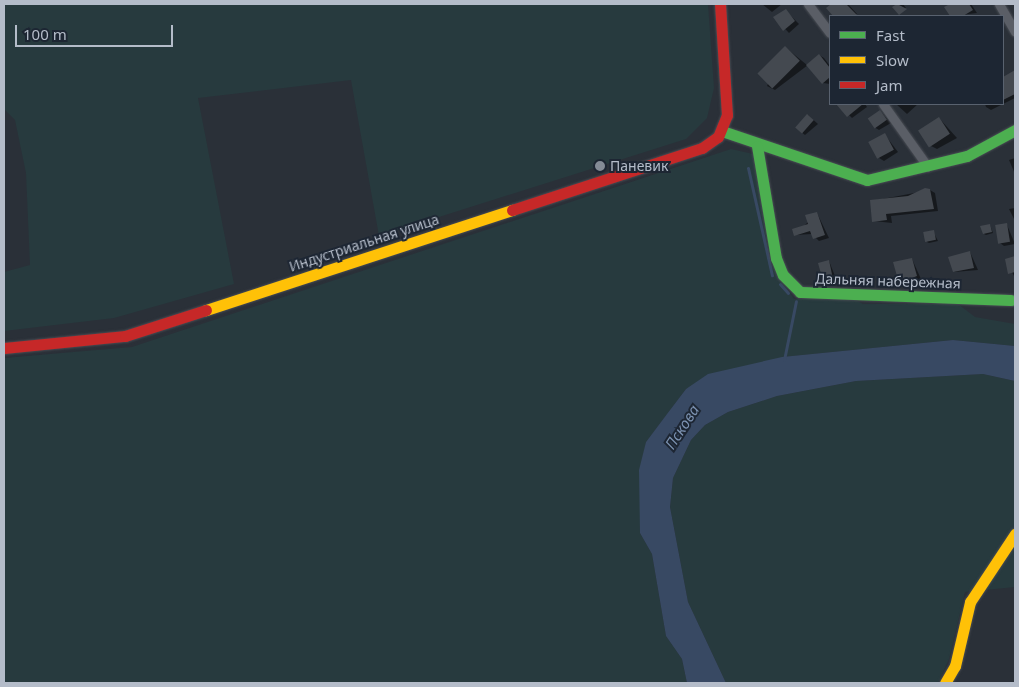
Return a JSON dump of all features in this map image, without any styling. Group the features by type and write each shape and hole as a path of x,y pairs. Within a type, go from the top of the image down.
{"street":[{"path":"720,4 728,109 722,131 757,146 867,180 928,167 967,156 1015,130"},
{"path":"808,4 829,32"},
{"path":"999,4 1015,32"},
{"path":"884,105 928,167"},
{"name":"Индустриальная улица","path":"4,348 125,336 702,148 722,131"},
{"name":"Дальняя набережная","path":"757,146 776,258 783,275 800,292 1010,300"},
{"path":"946,683 955,666 973,596 1015,534"}],"green space":[{"path":"4,4 708,4 714,88 707,118 686,139 379,236 351,80 198,98 234,284 114,318 4,331 4,272 30,265 26,173 15,120 4,109"},
{"path":"731,149 753,154 784,284 794,299 852,298 863,304 958,304 975,317 1015,324 1015,346 953,340 783,357 686,389 646,442 640,533 652,554 666,636 682,659 687,683 4,683 4,358 132,347"},
{"path":"983,374 1015,381 1015,587 965,592 949,659 938,683 726,683 688,602 670,507 673,478 691,440 705,425 728,412 777,396 856,381"}],"water":[{"name":"Пскова","path":"953,340 1015,346 1015,381 983,374 856,381 777,396 728,412 705,425 691,440 673,478 670,507 688,602 726,683 687,683 682,659 666,636 652,554 640,533 639,470 646,442 686,389 708,374 782,357"}],"building":[{"path":"831,4 846,4 857,15 832,15 826,8"},
{"path":"897,4 907,9 899,15 892,7"},
{"path":"950,4 969,4 973,10 965,15 949,15 944,7"},
{"path":"786,9 795,21 783,31 773,17"},
{"path":"785,46 800,61 772,88 757,74"},
{"path":"819,54 829,67 829,78 822,84 806,65"},
{"path":"1015,70 1015,94 1004,100 1004,76"},
{"path":"837,105 862,105 847,117"},
{"path":"880,110 887,120 875,128 868,119"},
{"path":"807,114 814,120 802,133 795,128"},
{"path":"939,117 950,134 929,147 918,131"},
{"path":"885,133 894,150 877,159 868,142"},
{"path":"925,188 930,189 934,209 886,214 887,220 872,222 870,200 908,196"},
{"path":"817,212 825,235 813,239 810,231 794,236 792,229 808,224 805,215"},
{"path":"1007,223 1010,242 998,244 995,225"},
{"path":"990,224 992,232 983,234 980,226"},
{"path":"934,230 936,240 925,242 923,232"},
{"path":"970,251 974,268 953,272 948,257"},
{"path":"1015,256 1015,272 1008,274 1005,259"},
{"path":"912,258 917,276 899,283 893,262"},
{"path":"829,260 833,279 823,281 818,263"}],"waterway":[{"path":"748,168 772,275"},
{"path":"780,284 788,293"},
{"path":"784,360 796,301"}],"traffic: fast":[{"path":"722,131 867,180 967,156 1015,130"},
{"path":"757,146 776,258 783,275 800,292 1011,300"}],"traffic: slow":[{"path":"206,310 512,210"},
{"path":"945,683 955,666 970,602 1015,534"}],"traffic: jam":[{"path":"512,210 702,148 718,137 727,115 720,4"},
{"path":"4,348 125,336 206,310"}],"place":[{"name":"Паневик","path":"600,166"}]}
